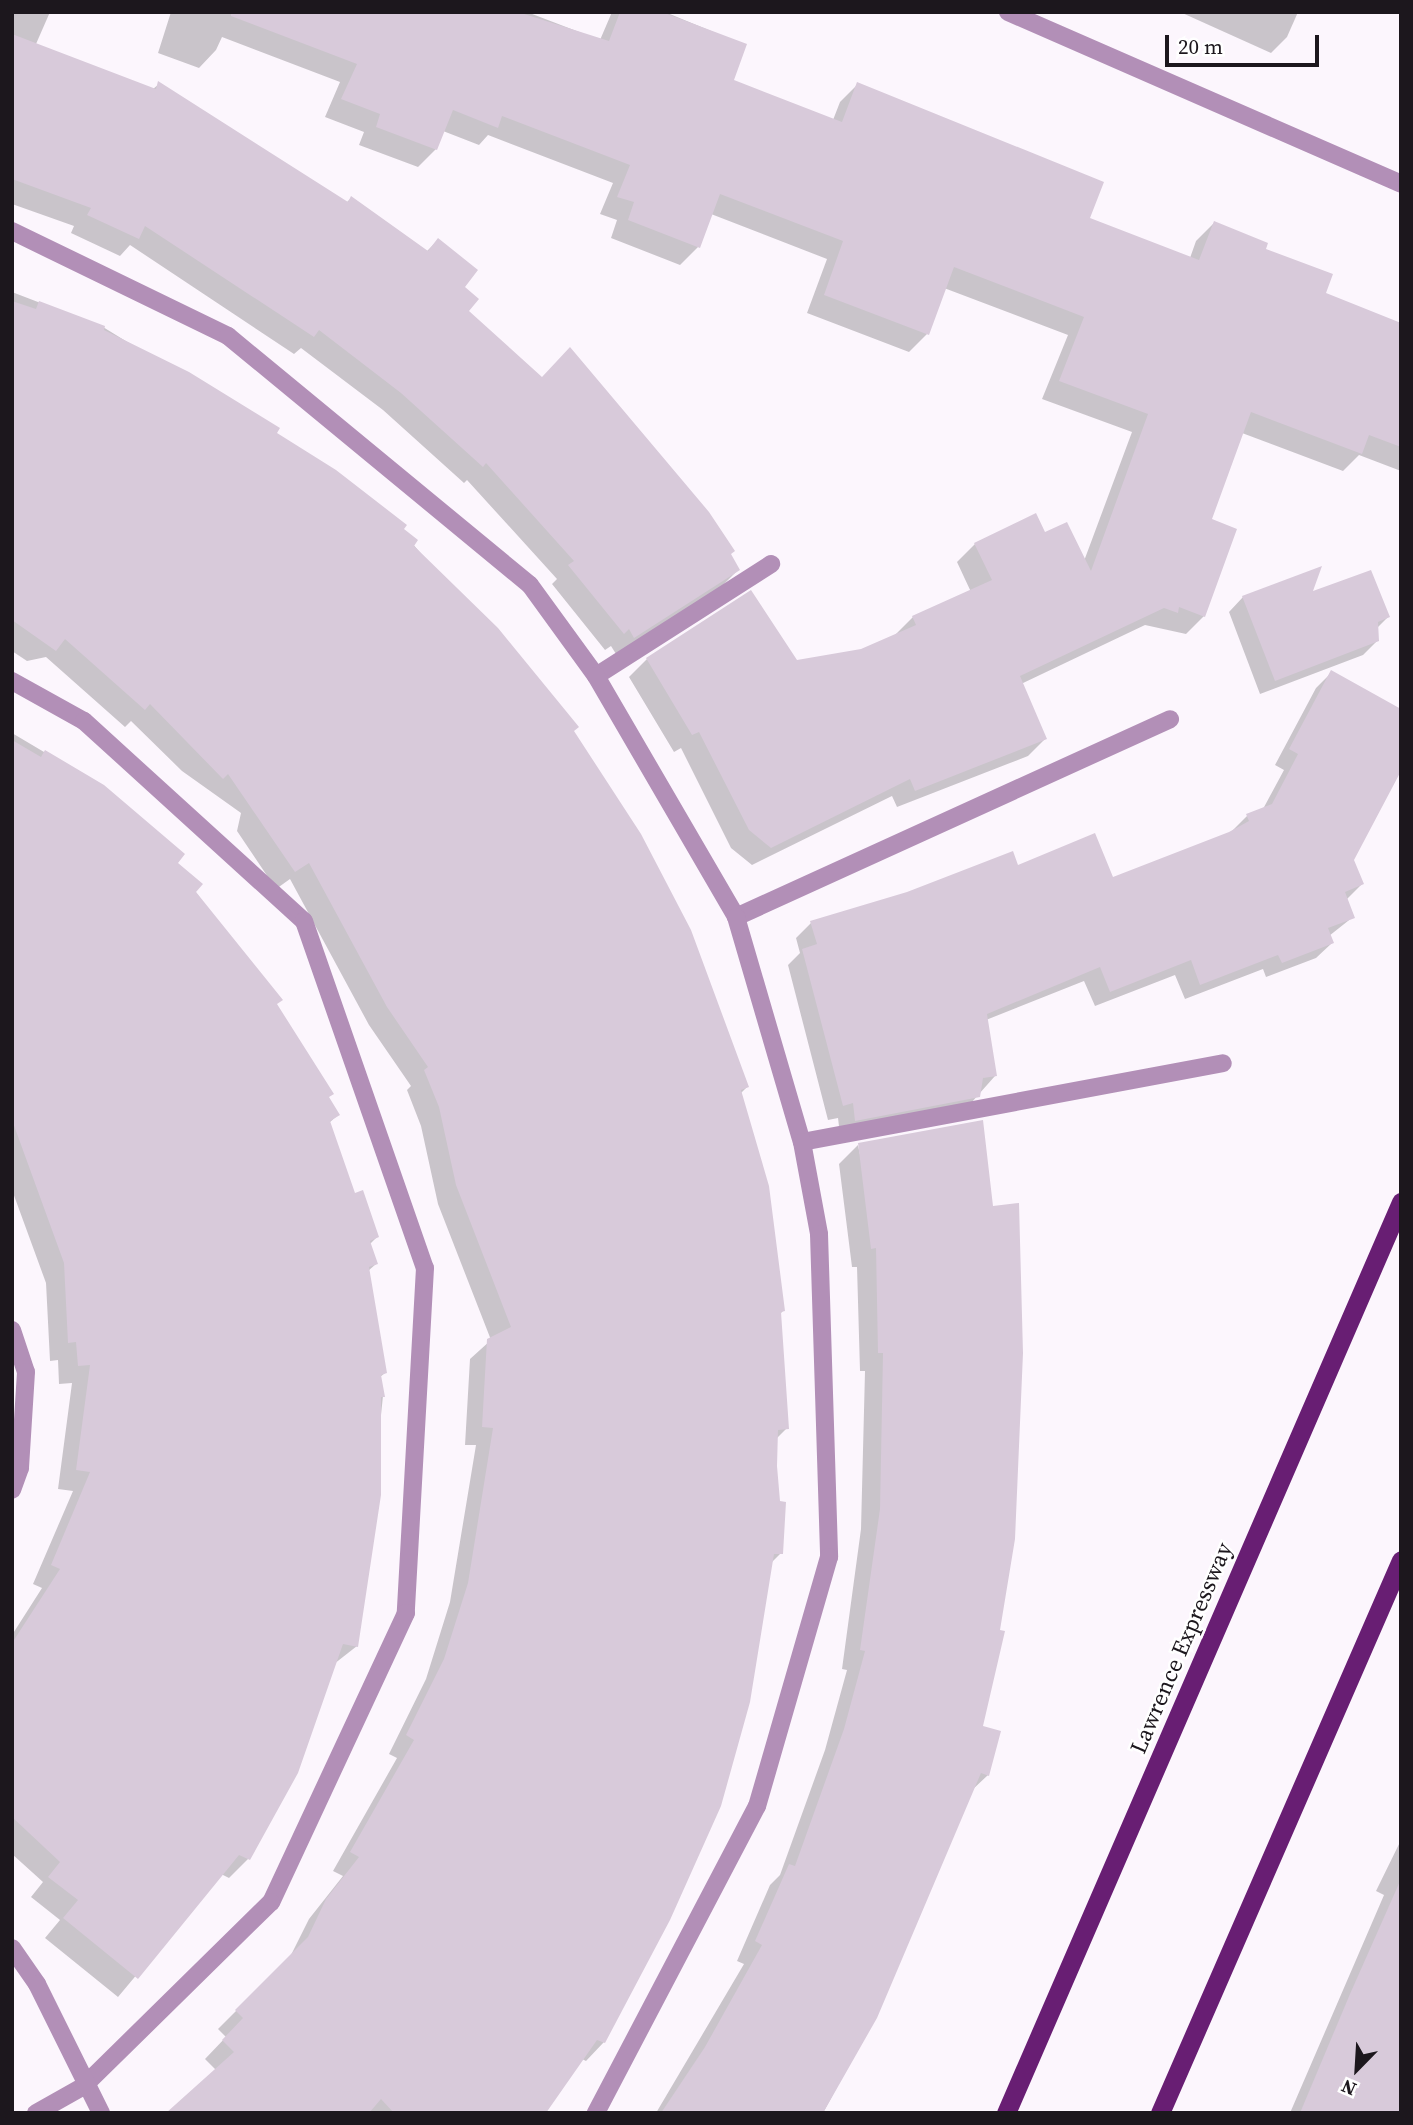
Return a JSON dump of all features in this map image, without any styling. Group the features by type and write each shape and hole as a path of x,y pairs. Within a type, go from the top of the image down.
{"highway":[{"name":"Lawrence Expressway","path":"1006,2113 1401,1202"},
{"path":"1160,2113 1401,1560"}],"street":[{"path":"1008,12 1400,181"},
{"path":"12,231 228,337 530,585 596,676 736,917 802,1142 819,1234 829,1557 757,1806 597,2113"},
{"path":"596,676 771,564"},
{"path":"12,681 84,721 304,921 425,1268 406,1613 271,1902 84,2086 36,2113"},
{"path":"736,917 1170,719"},
{"path":"802,1142 1223,1063"},
{"path":"12,1330 26,1372 20,1468 12,1490"},
{"path":"12,1948 37,1984 84,2086 101,2113"}],"building":[{"path":"231,12 518,12 609,41 620,12 662,12 747,44 734,80 842,122 857,82 1104,182 1090,218 1199,260 1214,221 1268,243 1266,249 1333,274 1326,293 1401,323 1401,447 1369,435 1362,454 1251,412 1212,519 1237,529 1205,617 1179,607 1178,613 1164,608 1020,676 1047,739 915,791 910,779 771,848 749,830 699,732 692,735 646,658 751,590 797,660 861,649 916,625 912,616 992,580 974,543 1036,513 1045,532 1067,522 1091,571 1148,414 1059,381 1084,317 954,267 929,335 824,295 843,241 720,194 700,248 628,220 634,202 617,197 630,165 502,116 498,128 453,110 437,150 376,127 380,114 341,99 357,64 231,16"},
{"path":"12,34 156,89 158,81 348,202 351,196 428,251 438,238 478,270 465,287 479,299 469,311 542,377 570,347 709,512 735,551 731,554 740,570 634,638 629,629 624,634 568,565 574,561 486,463 483,467 401,393 319,330 314,337 145,226 139,239 87,215 91,208 12,179"},
{"path":"12,301 36,309 39,301 105,326 104,330 189,372 280,428 277,433 336,470 407,525 404,529 418,540 414,546 498,628 579,727 574,731 641,834 691,930 749,1087 741,1090 769,1186 785,1311 781,1312 789,1429 778,1430 777,1466 780,1501 786,1502 783,1554 774,1554 750,1702 721,1806 670,1920 605,2043 597,2040 546,2113 394,2113 381,2099 369,2113 166,2113 234,2052 222,2040 243,2018 235,2010 308,1937 326,1899 359,1857 350,1852 414,1740 406,1735 444,1659 468,1583 493,1428 482,1427 487,1339 511,1327 456,1185 439,1107 424,1070 428,1067 387,1007 309,863 295,872 228,774 223,779 150,704 145,710 65,639 56,651 12,620"},
{"path":"1322,566 1313,591 1371,570 1390,617 1378,622 1379,641 1275,681 1242,596"},
{"path":"1331,670 1401,709 1401,771 1354,860 1364,884 1345,892 1355,918 1328,928 1334,943 1282,963 1278,955 1200,985 1191,960 1110,992 1100,967 987,1014 997,1076 983,1078 980,1097 855,1121 853,1103 843,1106 802,949 817,944 810,921 907,892 1013,851 1018,865 1095,833 1113,877 1229,832 1249,821 1246,814 1272,804 1298,754 1289,749"},
{"path":"12,740 41,757 45,750 104,785 185,854 178,863 203,884 196,892 283,1000 277,1004 334,1094 329,1097 340,1115 330,1121 355,1193 363,1190 379,1237 370,1241 378,1264 369,1267 387,1373 381,1375 385,1397 381,1397 381,1495 358,1647 343,1644 298,1773 250,1860 239,1855 138,1979 63,1918 78,1900 48,1877 60,1862 12,1817 12,1643 60,1569 51,1565 90,1472 76,1470 90,1365 78,1366 76,1342 68,1343 64,1263 12,1120"},
{"path":"983,1120 993,1206 1019,1203 1023,1353 1015,1539 1000,1630 1005,1631 983,1726 1001,1731 989,1776 981,1773 877,2018 823,2113 661,2113 705,2047 762,1945 755,1941 789,1864 795,1866 844,1729 865,1651 860,1650 880,1509 883,1353 878,1353 876,1248 871,1249 858,1143"},
{"path":"1401,1879 1401,2113 1300,2113 1350,1994"}]}
